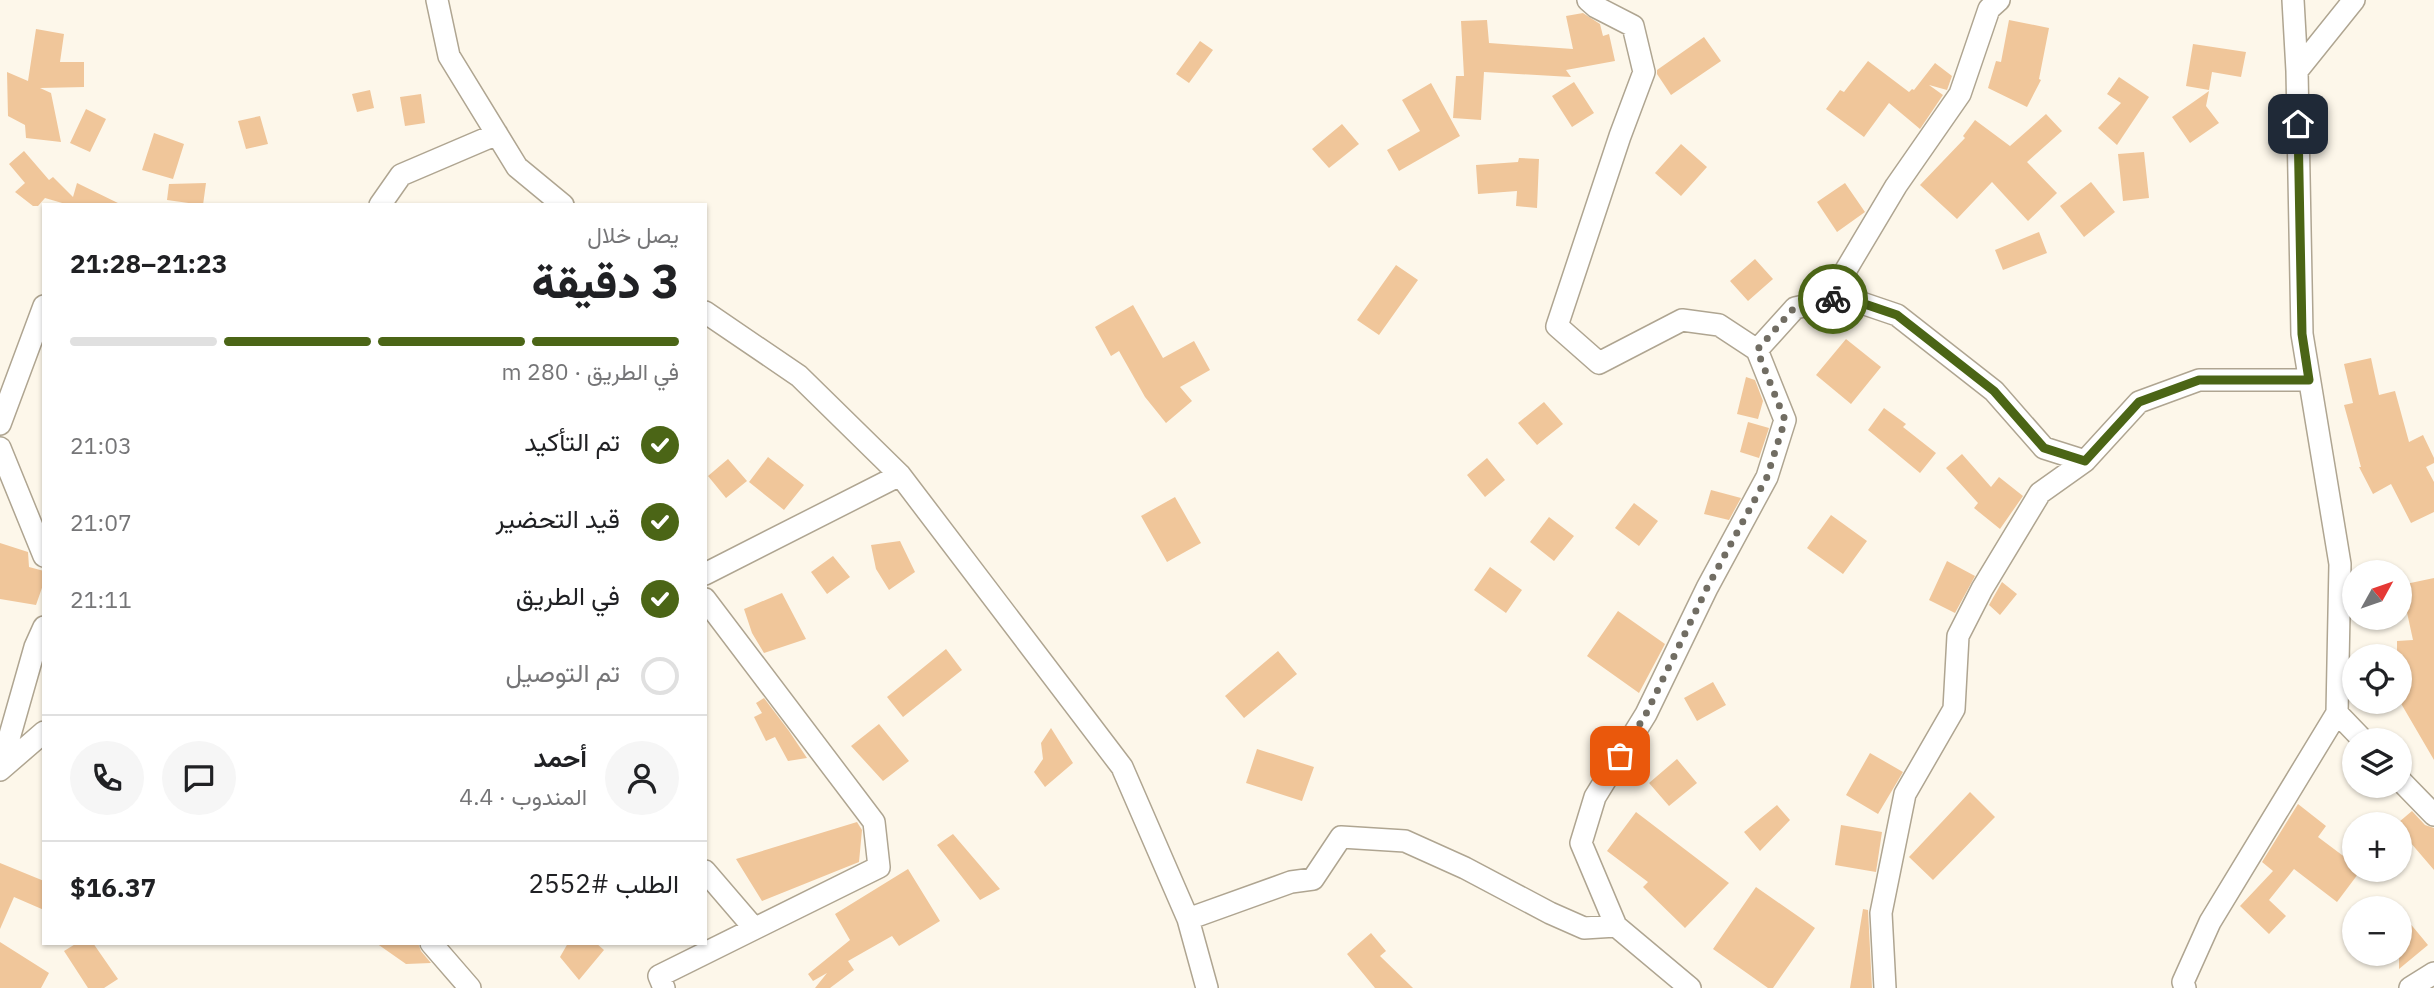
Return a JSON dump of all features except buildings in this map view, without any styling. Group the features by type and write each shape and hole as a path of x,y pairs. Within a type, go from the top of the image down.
{"street":[{"path":"437,0 449,55 517,167 561,203"},
{"path":"1588,0 1596,8 1633,26 1644,72 1557,326 1599,363 1682,320 1719,325 1757,350 1785,420 1767,477 1707,588 1646,714 1595,797 1581,842 1616,926 1690,988"},
{"path":"1828,300 1896,187 1960,94 1989,9 1999,0"},
{"path":"2185,988 2183,982 2210,922 2337,713 2340,564 2302,334 2293,0"},
{"path":"2297,71 2354,0"},
{"path":"381,203 401,174 497,134"},
{"path":"1757,350 1795,307 1844,297 1897,315 1994,391 2044,448 2085,461"},
{"path":"0,424 42,311"},
{"path":"707,313 799,376 900,475 1122,767 1188,919 1207,988"},
{"path":"1885,988 1881,913 1905,794 1954,709 1958,636 1982,589 2040,493 2085,461 2139,402 2199,380 2309,380"},
{"path":"0,448 42,551"},
{"path":"707,573 900,475"},
{"path":"641,988 662,982 754,928 879,867 874,822 707,601"},
{"path":"0,770 35,647 42,632"},
{"path":"2337,713 2351,728"},
{"path":"0,770 42,734"},
{"path":"2412,792 2434,815"},
{"path":"1188,919 1291,882 1313,879 1341,837 1405,841 1584,928 1616,926"},
{"path":"707,873 754,928"},
{"path":"433,945 470,988"},
{"path":"2410,988 2434,973"}],"way so far":[{"path":"1620,756 1646,714 1707,588 1767,477 1785,420 1757,350 1795,307 1833,299"}],"route":[{"path":"1833,299 1844,297 1897,315 1994,391 2044,448 2085,461 2139,402 2199,380 2309,380 2302,334 2298,124"}]}
